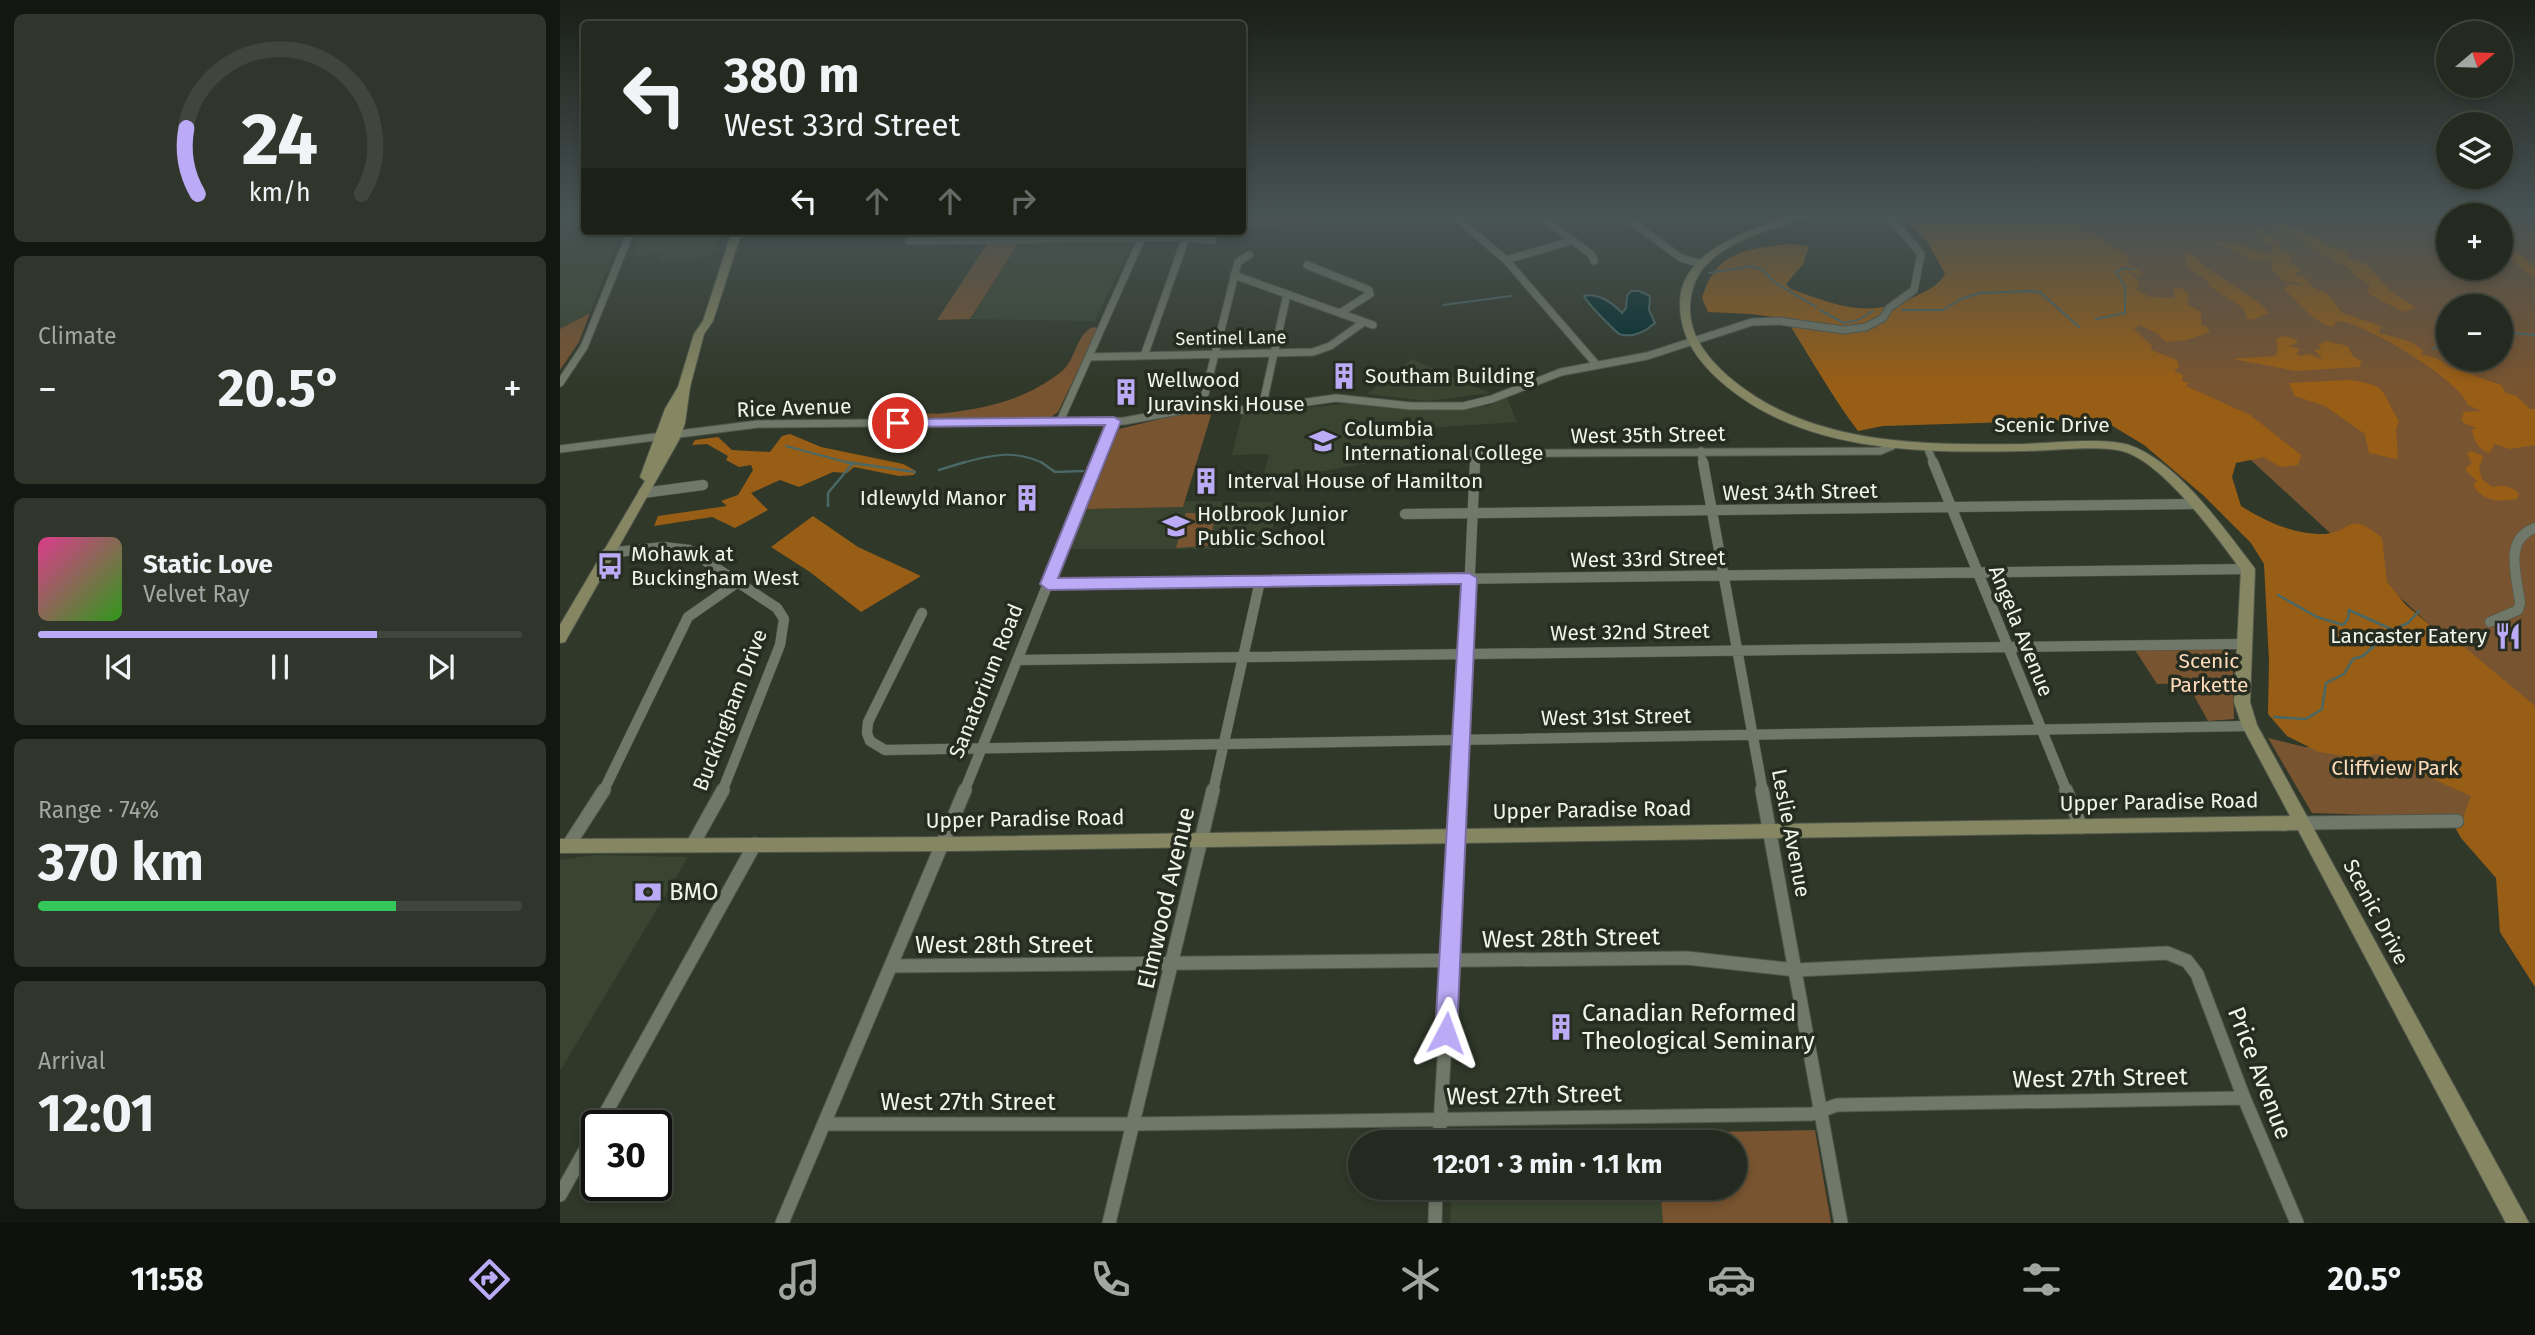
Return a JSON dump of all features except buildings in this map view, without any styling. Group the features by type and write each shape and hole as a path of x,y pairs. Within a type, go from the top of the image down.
{"street":[{"path":"560,383 584,347 615,271"},
{"path":"560,638 643,492 656,476 671,409 684,387 699,334 708,321 720,271"},
{"path":"1060,421 1127,271"},
{"path":"1144,356 1174,271"},
{"path":"1205,394 1235,271"},
{"path":"1322,271 1368,290 1370,294 1340,313"},
{"path":"1516,271 1596,364"},
{"name":"Scenic Drive","path":"1696,271 1685,298 1686,323 1692,342 1713,368 1746,396 1796,421 1854,439 1928,449 2125,447 2144,456 2196,504 2248,569 2242,702 2250,726 2518,1223"},
{"path":"1114,421 1190,409 1262,408 1336,398 1411,406 1463,405 1492,399 1561,372 1647,356 1752,322 1779,321 1844,330 1866,327 1883,318 1895,302 1914,290 1919,271"},
{"path":"1234,275 1373,325"},
{"path":"1262,408 1287,294"},
{"name":"Sentinel Lane","path":"1089,357 1322,351 1364,322"},
{"name":"Rice Avenue","path":"560,449 758,424 1114,421"},
{"name":"Sanatorium Road","path":"782,1223 943,844 1114,421"},
{"path":"1840,451 1853,446 1854,439"},
{"name":"West 35th Street","path":"1414,454 1880,451 1892,446"},
{"name":"Angela Avenue","path":"1928,449 2081,827"},
{"name":"Leslie Avenue","path":"1701,451 1841,1223"},
{"path":"1440,1130 1458,834 1475,454"},
{"path":"643,492 703,485"},
{"name":"West 34th Street","path":"1405,514 2196,504"},
{"path":"2490,622 2518,610 2520,603 2513,548 2523,532 2535,528"},
{"name":"Buckingham Drive","path":"607,553 664,547 690,550 777,608 784,619 784,631 729,779 693,844"},
{"name":"West 33rd Street","path":"1048,584 2248,569"},
{"name":"Elmwood Avenue","path":"1109,1223 1202,839 1260,581"},
{"path":"564,846 607,786 688,617 738,582"},
{"name":"West 31st Street","path":"922,613 865,730 867,741 885,750 2250,726"},
{"name":"West 32nd Street","path":"1017,660 2244,644"},
{"name":"Upper Paradise Road","path":"564,846 943,844 1458,834 2457,821"},
{"path":"607,1110 755,844"},
{"name":"West 28th Street","path":"891,966 1688,958 1796,970 2167,953"},
{"name":"Price Avenue","path":"2167,953 2187,961 2197,974 2244,1098 2297,1223"},
{"name":"West 27th Street","path":"824,1124 1132,1124 1812,1114 1838,1105 2244,1098"},
{"path":"560,1195 581,1157"},
{"path":"1435,1223 1436,1200"}],"shaded area":[{"path":"560,271 606,271 590,313 560,329"},
{"path":"1001,271 1119,271 1095,321 970,319"},
{"path":"1715,271 1797,271 1786,284 1791,289 1839,305 1883,307 1925,292 1936,285 1945,274 1943,271 2128,271 2140,282 2136,289 2150,297 2174,298 2174,289 2181,287 2189,294 2187,304 2201,312 2201,325 2207,327 2210,332 2186,340 2166,342 2158,334 2140,325 2134,329 2152,346 2151,350 2177,360 2179,367 2174,371 2183,375 2182,381 2188,383 2186,386 2250,415 2301,455 2298,465 2280,467 2264,457 2236,463 2232,477 2241,506 2277,525 2307,533 2330,533 2355,524 2370,529 2382,538 2387,582 2406,605 2448,640 2457,641 2535,706 2535,987 2500,932 2496,878 2461,838 2451,820 2462,821 2471,796 2377,754 2357,758 2319,752 2287,736 2268,714 2269,661 2264,564 2251,543 2204,496 2144,445 2101,419 1883,426 1858,431 1786,319 1708,312 1702,298"},
{"path":"2128,271 2143,273 2139,276"},
{"path":"2192,271 2212,271 2259,303 2269,313 2252,320 2246,318 2245,310 2208,285 2208,281"},
{"path":"2274,271 2299,271 2294,275 2305,278 2314,288 2328,294 2342,313 2381,326 2379,333 2409,341 2423,350 2422,355 2436,358 2436,371 2461,371 2501,385 2506,393 2516,396 2530,409 2535,409 2535,445 2510,449 2495,444 2489,453 2479,447 2472,430 2476,428 2464,423 2461,418 2464,416 2462,412 2481,411 2468,405 2462,394 2430,368 2387,341 2349,323 2337,321 2333,327 2320,321 2285,290 2287,284 2302,284 2284,281"},
{"path":"2373,271 2390,291 2416,308 2403,312 2367,293 2370,285 2351,273"},
{"path":"2525,271 2535,271 2535,279"},
{"path":"2285,336 2297,340 2297,343 2289,346 2300,349 2296,354 2301,356 2307,354 2323,359 2314,349 2322,350 2318,345 2326,341 2348,346 2352,355 2362,362 2359,367 2296,371 2232,359 2275,356 2278,352 2276,338"},
{"path":"1412,359 1490,393 1427,401 1367,394"},
{"path":"2349,380 2371,384 2385,395 2399,421 2396,429 2396,459 2369,453 2365,434 2325,406 2295,396 2289,383"},
{"name":"Columbia International College","path":"1507,398 1517,422 1412,429 1408,456 1262,482 1269,454 1232,455 1242,414 1354,403 1430,411 1487,406"},
{"path":"790,434 821,447 903,464 916,471 914,475 899,476 854,467 847,473 833,472 799,487 780,480 751,493 768,510 735,528 712,517 654,526 658,516 727,506 721,501 738,495 753,470 751,465 739,467 726,460 728,456 707,444 692,445 695,440 718,437 732,450 770,452 782,436"},
{"path":"2472,451 2483,456 2479,469 2482,479 2492,487 2513,489 2519,494 2517,499 2487,498 2477,491 2473,485 2477,481 2466,471 2466,467 2472,464 2467,453"},
{"name":"Holbrook Junior Public School","path":"1185,501 1277,502 1270,549 1069,549 1087,509 1183,507"},
{"path":"813,516 858,547 921,576 861,612 810,572 771,547"},
{"path":"596,855 688,857 560,1071 560,860"},
{"path":"1451,1200 1661,1200 1663,1223 1450,1223"}],"green space":[{"path":"969,271 1001,271 970,319 937,320"},
{"path":"2017,271 2436,271 2436,280 2513,280 2513,271 2535,271 2535,738 2441,635 2253,462"},
{"path":"590,313 579,342 560,370 560,329"},
{"path":"1093,327 1098,328 1058,412 1051,417 912,418 917,414 942,414 993,405 1035,389 1067,366 1083,335"},
{"path":"1189,412 1212,412 1183,507 1087,509 1119,429"},
{"path":"1186,513 1217,513 1210,537 1218,537 1217,545 1176,548"},
{"name":"Scenic Parkette","path":"2226,648 2233,655 2234,719 2208,721 2187,683 2157,684 2135,650"},
{"name":"Cliffview Park","path":"2356,737 2525,820 2312,813 2268,738 2305,747 2322,747"},
{"path":"1815,1130 1831,1223 1663,1223 1661,1200 1747,1200 1747,1131"}],"water":[{"path":"1631,291 1650,296 1649,310 1655,323 1633,335 1619,334 1584,296 1604,299 1622,313"}],"waterway":[{"path":"1709,273 1721,271"},
{"path":"1764,271 1774,282 1816,307"},
{"path":"2096,319 2125,313 2125,287 2118,271"},
{"path":"1902,310 1943,310 1961,299 1980,293 2032,291 2041,293 2079,327"},
{"path":"1443,305 1511,296"},
{"path":"1820,310 1844,323 1858,320 1873,311"},
{"path":"2513,333 2535,335"},
{"path":"786,446 852,464"},
{"path":"959,464 1002,455 1023,456 1043,464"},
{"path":"846,462 853,463"},
{"path":"939,470 965,462"},
{"path":"853,463 915,472"},
{"path":"828,506 828,493 852,464"},
{"path":"1043,464 1055,472 1083,471"},
{"path":"2278,595 2317,617 2343,625 2348,619 2349,610 2393,630"},
{"path":"2393,630 2408,623 2419,611"},
{"path":"2274,717 2306,719 2322,709 2326,683 2344,674 2353,659 2363,656 2374,646 2373,640 2393,630"}],"place":[{"name":"Southam Building","path":"1344,376"},
{"name":"Wellwood Juravinski House","path":"1126,392"},
{"name":"Columbia International College","path":"1323,441"},
{"name":"Interval House of Hamilton","path":"1206,481"},
{"name":"Idlewyld Manor","path":"1027,498"},
{"name":"Holbrook Junior Public School","path":"1176,526"},
{"name":"Mohawk at Buckingham West","path":"610,566"},
{"name":"Lancaster Eatery","path":"2508,636"},
{"name":"BMO","path":"648,892"},
{"name":"Canadian Reformed Theological Seminary","path":"1561,1027"}],"route":[{"path":"898,423 1114,421 1048,584 1469,578 1446,1033"}]}
